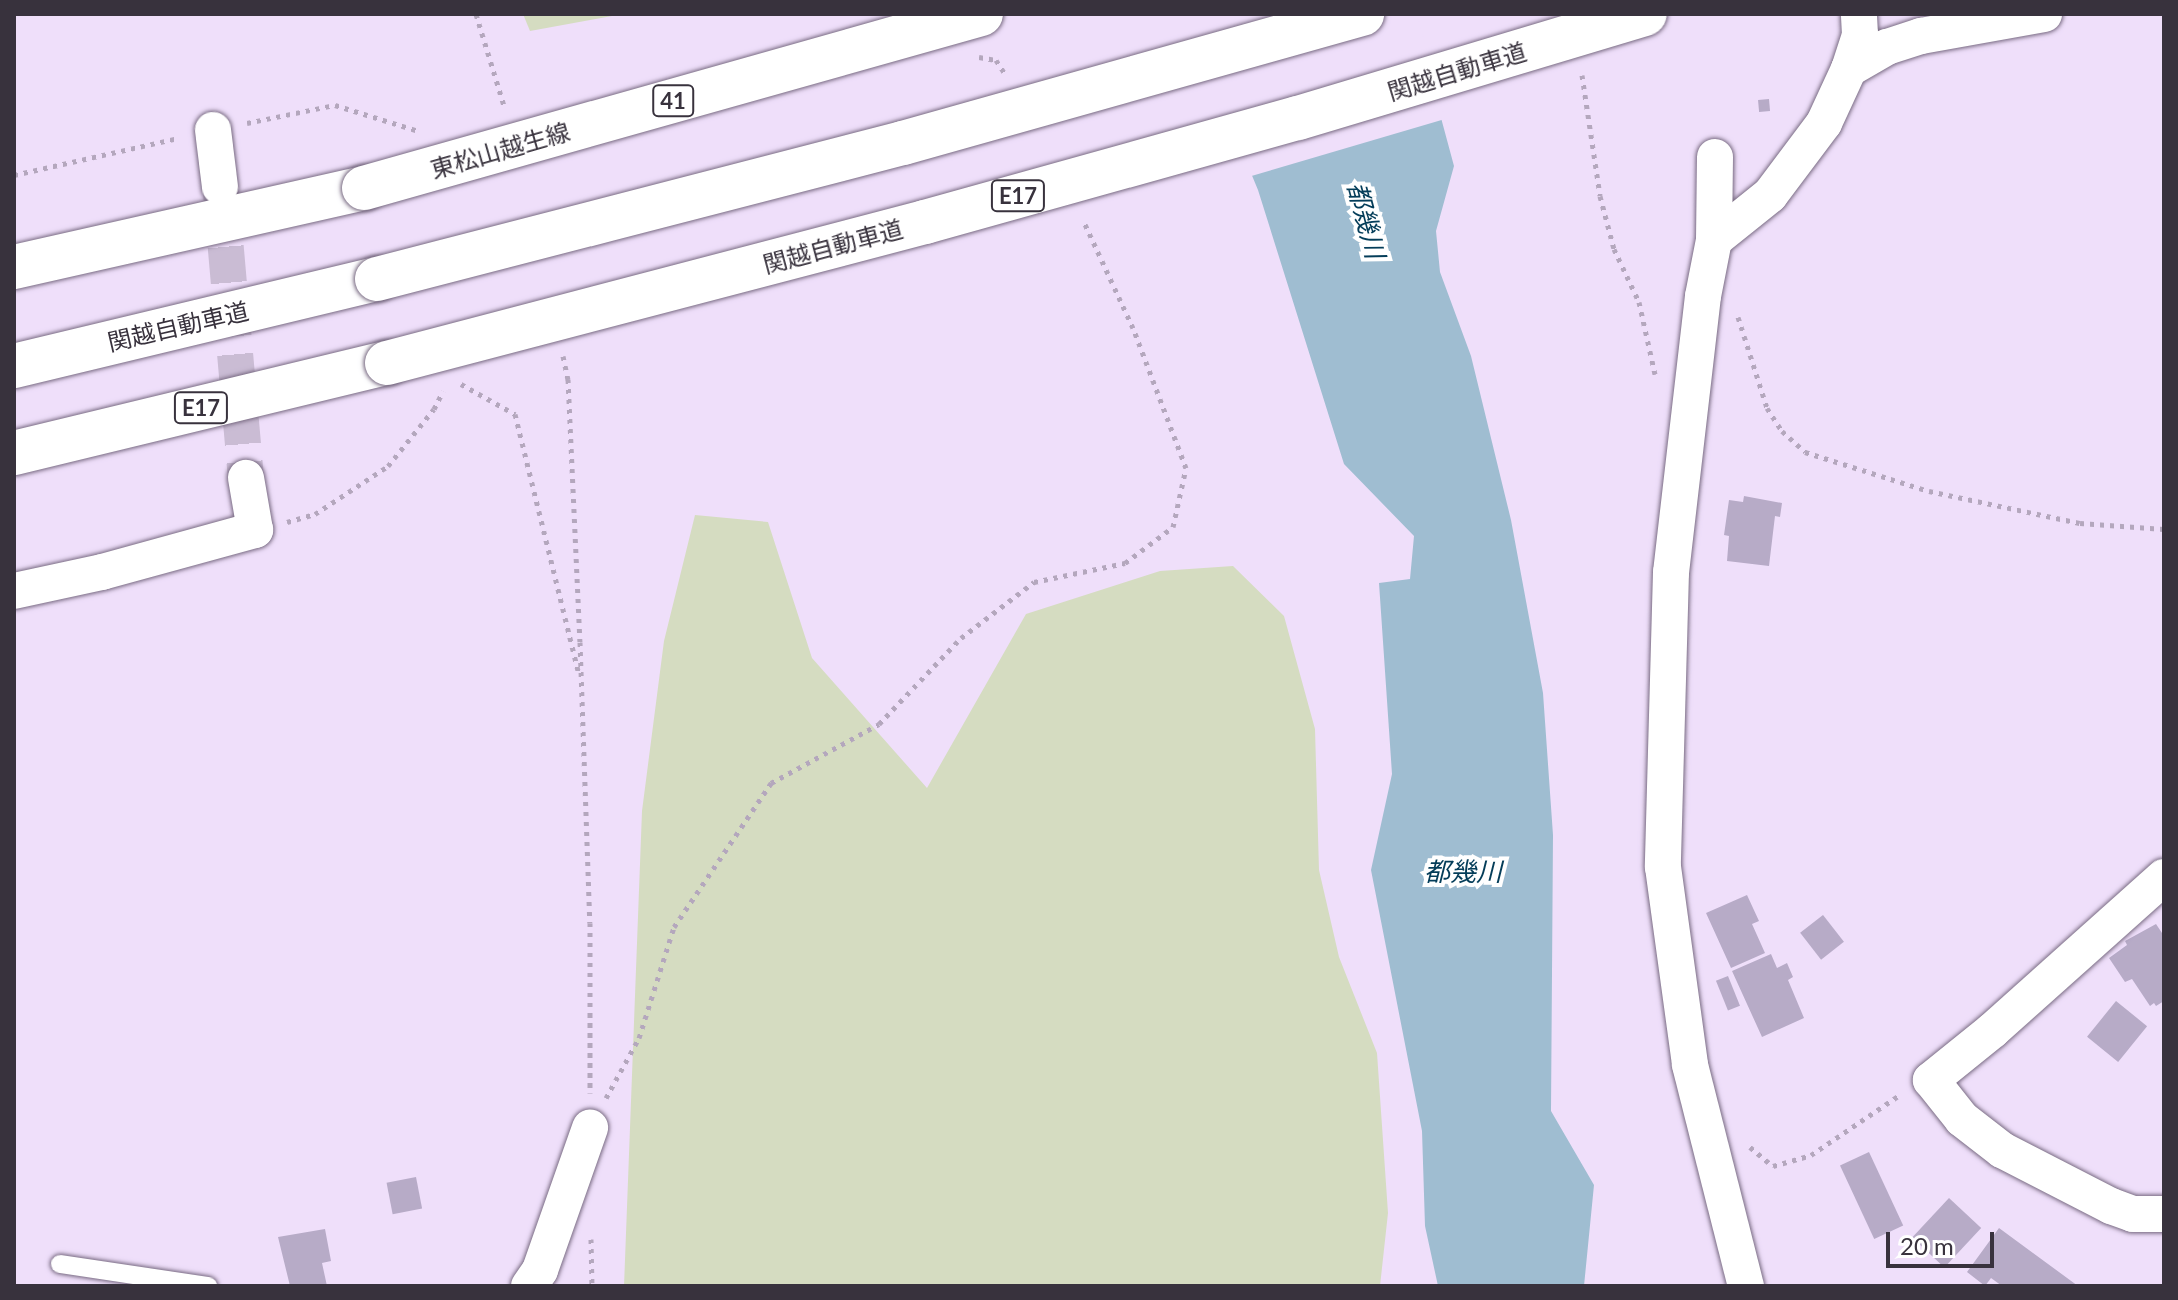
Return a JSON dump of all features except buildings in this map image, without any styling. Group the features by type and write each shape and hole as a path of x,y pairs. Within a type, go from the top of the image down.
{"main road":[{"name":"東松山越生線","path":"14,267 364,188 981,14"},
{"name":"関越自動車道","path":"14,366 377,279 903,143 1362,14"},
{"name":"関越自動車道","path":"14,453 387,363 940,218 1298,118 1645,14"}],"street":[{"path":"1714,240 1770,195 1824,123 1849,69 1860,35 1859,14"},
{"path":"1849,69 1887,47 1921,36 2044,14"},
{"path":"213,130 220,187"},
{"path":"1715,157 1714,240 1703,296 1671,572 1663,867 1690,1065 1746,1286"},
{"path":"14,591 102,572 255,530 246,478"},
{"path":"2164,877 1993,1030 1931,1080 1962,1119 2002,1150 2111,1206 2133,1214 2164,1214"},
{"path":"529,1286 540,1270 590,1128"}],"lane":[{"path":"60,1264 208,1286"}],"path":[{"path":"964,58 996,60 1011,82"},
{"path":"1581,69 1600,196 1614,249 1639,302 1659,387"},
{"path":"590,1128 639,1038 674,927 771,783 879,724 961,638 1034,582 1125,563 1173,527 1186,468 1133,328 1080,213"},
{"path":"1736,310 1767,408 1782,431 1805,452 1929,491 2080,523 2164,529"},
{"path":"449,377 515,414 580,680 590,923 590,1128"},
{"path":"1749,1147 1773,1166 1811,1155 1905,1092 1931,1080"}],"green space":[{"path":"523,14 623,14 530,31"},
{"path":"695,515 768,522 812,658 927,788 1026,614 1160,571 1233,566 1284,616 1315,729 1319,870 1339,957 1377,1053 1388,1213 1380,1286 624,1286 642,811 664,641"}],"water":[{"name":"都幾川","path":"1185,14 1413,14 1454,166 1436,231 1440,272 1471,356 1511,520 1543,693 1553,835 1551,1111 1594,1185 1584,1286 1438,1286 1425,1226 1422,1131 1371,870 1392,774 1379,583 1410,579 1414,536 1344,464 1258,190"}],"pier":[{"path":"1193,14 1417,14 1445,119 1248,177 1182,17"}],"tunnel":[{"path":"221,193 246,478"}]}
